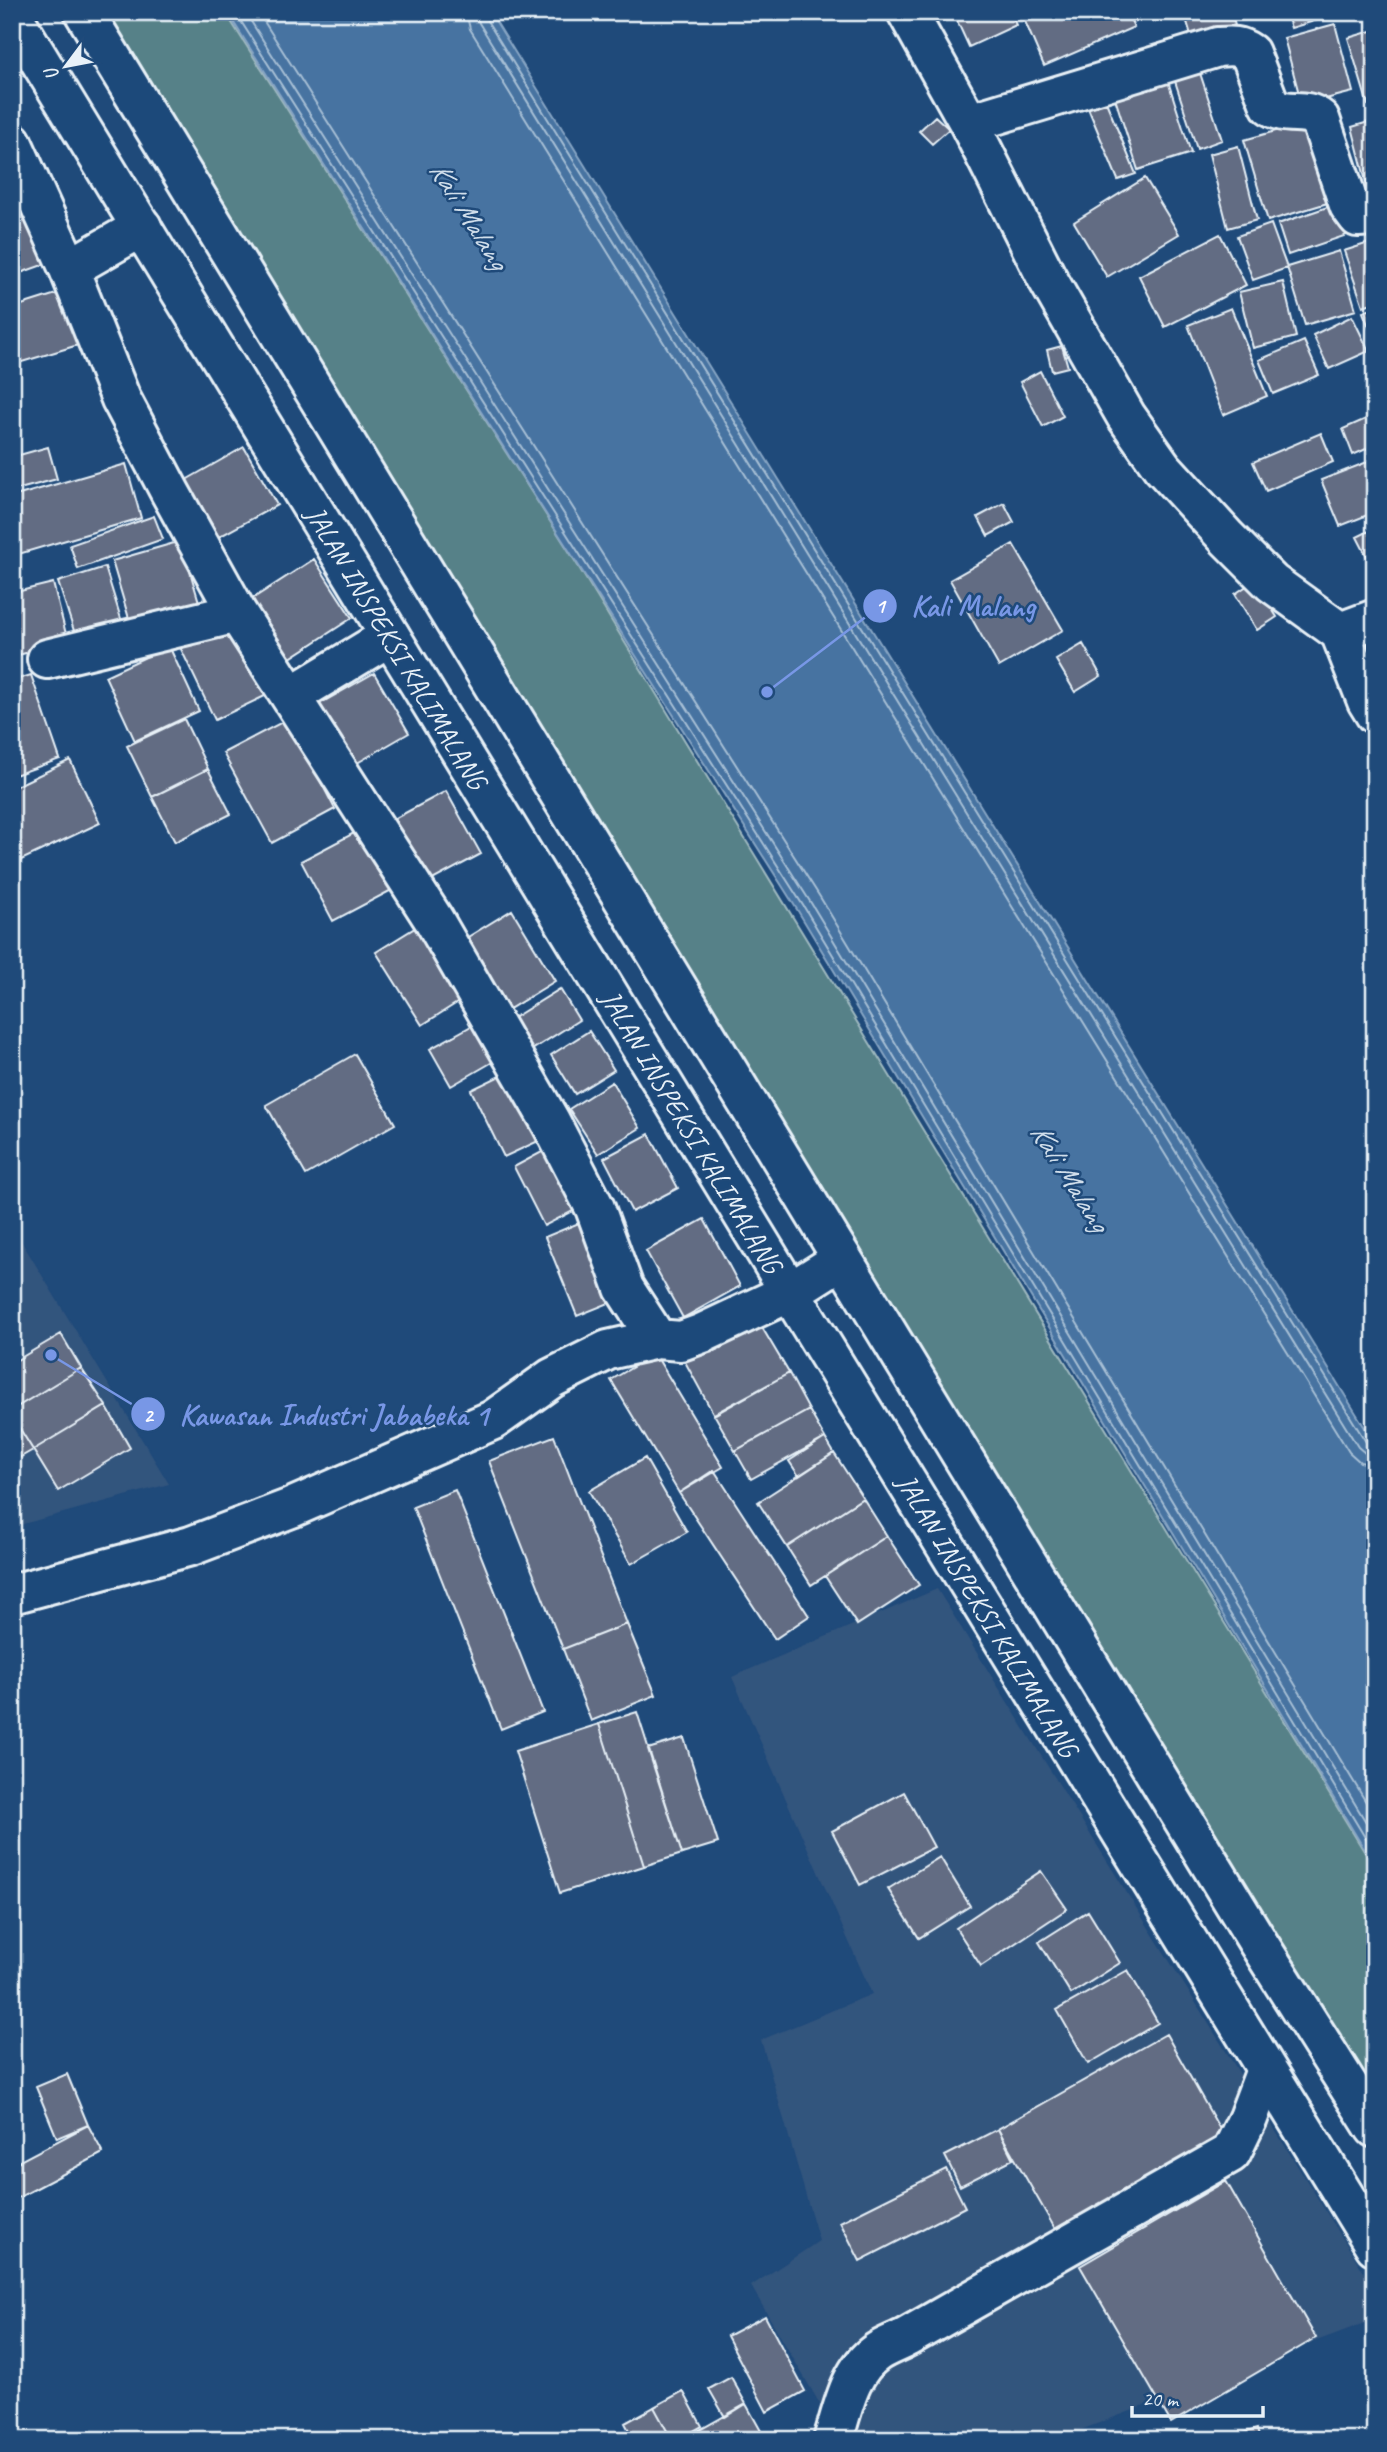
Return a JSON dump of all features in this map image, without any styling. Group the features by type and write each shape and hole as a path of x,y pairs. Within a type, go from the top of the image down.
{"main road":[{"path":"84,12 1259,1944 1375,2128"},
{"path":"907,12 969,123 1046,276 1126,416 1162,467 1227,538 1272,583 1340,632 1367,701 1375,714"},
{"name":"JALAN INSPEKSI KALIMALANG","path":"12,15 1375,2246"},
{"path":"969,123 1218,47 1243,47 1250,53 1270,106 1276,111 1313,113 1320,119 1349,205 1358,217 1375,216"},
{"path":"12,142 69,269 121,399 237,613 434,920 543,1109 595,1208 624,1288 657,1339"},
{"path":"69,269 142,227"},
{"path":"47,659 237,613"},
{"path":"1340,632 1375,618"},
{"path":"291,696 390,636"},
{"path":"12,1594 191,1546 291,1508 493,1420 552,1378 608,1350 657,1339 681,1341 790,1292 842,1259"},
{"path":"1206,1973 1259,1944"},
{"path":"833,2440 858,2370 877,2352 1231,2153 1266,2070"}],"shaded area":[{"path":"12,1226 169,1484 12,1527"},
{"path":"937,1589 1375,2290 1375,2319 1054,2440 841,2440 751,2286 819,2241 761,2040 872,1994 732,1677"}],"green space":[{"path":"84,12 225,12 567,548 1375,1869 1375,2128"}],"water":[{"path":"227,12 490,12 1375,1444 1375,1867 798,911"}],"building":[{"path":"953,12 1010,12 1016,25 969,47"},
{"path":"1021,12 1127,12 1134,27 1044,66"},
{"path":"1184,12 1231,12 1238,36 1195,48"},
{"path":"1286,12 1337,12 1338,14 1291,28"},
{"path":"1335,24 1353,92 1302,105 1284,38"},
{"path":"1375,30 1375,103 1368,105 1348,38"},
{"path":"1198,67 1222,140 1197,149 1173,75"},
{"path":"1166,75 1191,153 1138,170 1113,92"},
{"path":"1104,97 1136,174 1118,180 1086,103"},
{"path":"935,116 949,129 932,144 919,131"},
{"path":"1375,120 1375,204 1372,205 1352,127"},
{"path":"1311,121 1334,201 1268,221 1244,140"},
{"path":"1238,146 1257,220 1228,228 1209,154"},
{"path":"1145,178 1179,234 1107,277 1074,222"},
{"path":"24,192 51,262 12,276 12,196"},
{"path":"1345,201 1356,232 1288,255 1278,224"},
{"path":"1271,224 1287,268 1253,280 1237,236"},
{"path":"1220,234 1246,285 1165,327 1139,276"},
{"path":"1375,241 1375,302 1363,306 1344,251"},
{"path":"1339,251 1356,310 1305,325 1287,267"},
{"path":"1283,282 1296,337 1253,348 1239,292"},
{"path":"72,289 88,342 12,365 12,308"},
{"path":"1231,308 1267,396 1223,415 1188,325"},
{"path":"1375,308 1375,342 1363,312"},
{"path":"1352,316 1369,351 1329,369 1313,335"},
{"path":"1304,341 1319,375 1273,394 1259,360"},
{"path":"1062,346 1068,367 1052,371 1047,350"},
{"path":"1040,371 1063,416 1043,427 1020,382"},
{"path":"1375,415 1375,445 1353,455 1343,429"},
{"path":"1321,433 1333,462 1266,491 1253,462"},
{"path":"48,447 57,479 12,491 12,457"},
{"path":"244,447 277,505 219,537 186,480"},
{"path":"1375,459 1375,512 1340,526 1321,480"},
{"path":"126,464 141,518 12,556 12,497"},
{"path":"1004,503 1014,522 988,536 978,517"},
{"path":"154,516 163,539 78,569 70,545"},
{"path":"1375,528 1375,572 1357,537"},
{"path":"181,541 199,602 130,622 112,561"},
{"path":"1013,544 1063,630 999,667 950,580"},
{"path":"314,559 352,618 287,660 249,601"},
{"path":"105,567 122,622 76,637 58,582"},
{"path":"1254,581 1277,617 1257,630 1235,594"},
{"path":"53,583 68,642 18,655 12,634 12,593"},
{"path":"234,621 269,694 215,720 180,647"},
{"path":"1083,644 1101,676 1075,692 1056,660"},
{"path":"169,646 199,711 135,741 105,676"},
{"path":"374,673 409,733 352,766 316,706"},
{"path":"31,675 60,759 12,776 12,681"},
{"path":"184,719 208,769 152,797 127,746"},
{"path":"288,719 335,809 272,843 223,753"},
{"path":"70,760 100,823 17,862 12,852 12,788"},
{"path":"208,769 231,814 175,842 152,797"},
{"path":"446,791 481,854 427,883 392,820"},
{"path":"371,824 403,884 333,921 301,861"},
{"path":"512,910 555,981 506,1011 463,940"},
{"path":"423,923 468,996 422,1025 376,952"},
{"path":"560,989 579,1020 530,1051 510,1020"},
{"path":"482,1020 503,1056 451,1086 430,1049"},
{"path":"589,1031 614,1070 575,1094 551,1055"},
{"path":"355,1054 395,1124 306,1175 266,1105"},
{"path":"514,1069 547,1137 504,1157 471,1090"},
{"path":"612,1082 640,1128 598,1154 569,1109"},
{"path":"649,1134 678,1188 632,1212 604,1158"},
{"path":"553,1146 583,1206 544,1226 514,1167"},
{"path":"704,1219 740,1286 683,1318 646,1251"},
{"path":"586,1220 619,1299 577,1316 545,1237"},
{"path":"757,1319 789,1373 714,1415 684,1360"},
{"path":"61,1334 81,1368 12,1410 12,1363"},
{"path":"655,1354 723,1467 679,1493 611,1380"},
{"path":"81,1368 106,1406 33,1450 12,1416 12,1410"},
{"path":"789,1373 809,1410 735,1451 714,1414"},
{"path":"106,1406 130,1448 58,1491 33,1450"},
{"path":"809,1410 825,1438 751,1479 735,1451"},
{"path":"12,1416 33,1450 12,1462"},
{"path":"554,1436 627,1624 563,1649 489,1461"},
{"path":"825,1438 834,1453 799,1476 789,1461"},
{"path":"834,1453 863,1498 787,1547 758,1502"},
{"path":"645,1458 687,1532 631,1564 589,1491"},
{"path":"714,1470 809,1616 775,1639 679,1493"},
{"path":"455,1490 543,1712 501,1729 413,1507"},
{"path":"863,1498 887,1536 811,1585 787,1547"},
{"path":"887,1536 919,1585 857,1625 825,1576"},
{"path":"627,1624 656,1695 591,1721 563,1649"},
{"path":"637,1712 682,1854 644,1866 599,1724"},
{"path":"599,1724 644,1866 560,1893 515,1751"},
{"path":"684,1738 718,1843 682,1854 648,1749"},
{"path":"904,1792 934,1847 860,1885 832,1831"},
{"path":"940,1857 970,1906 919,1938 888,1889"},
{"path":"1041,1871 1067,1909 981,1966 956,1928"},
{"path":"1088,1911 1120,1963 1071,1994 1039,1942"},
{"path":"1128,1970 1158,2023 1088,2064 1057,2010"},
{"path":"1166,2034 1230,2147 1062,2241 998,2129"},
{"path":"67,2074 88,2125 57,2138 36,2087"},
{"path":"88,2125 103,2153 12,2201 12,2165"},
{"path":"998,2129 1013,2159 960,2186 945,2156"},
{"path":"946,2169 965,2207 860,2261 840,2222"},
{"path":"1226,2181 1316,2338 1171,2423 1080,2266"},
{"path":"765,2316 805,2391 767,2412 727,2336"},
{"path":"731,2377 746,2404 725,2417 709,2389"},
{"path":"683,2391 702,2426 677,2440 672,2440 654,2407"},
{"path":"746,2404 766,2440 703,2440 698,2431"},
{"path":"654,2407 672,2440 634,2440 625,2423"},
{"path":"1257,2429 1260,2440 1218,2440"}],"place":[{"name":"Kali Malang","path":"767,692"},
{"name":"Kawasan Industri Jababeka 1","path":"51,1355"}]}
